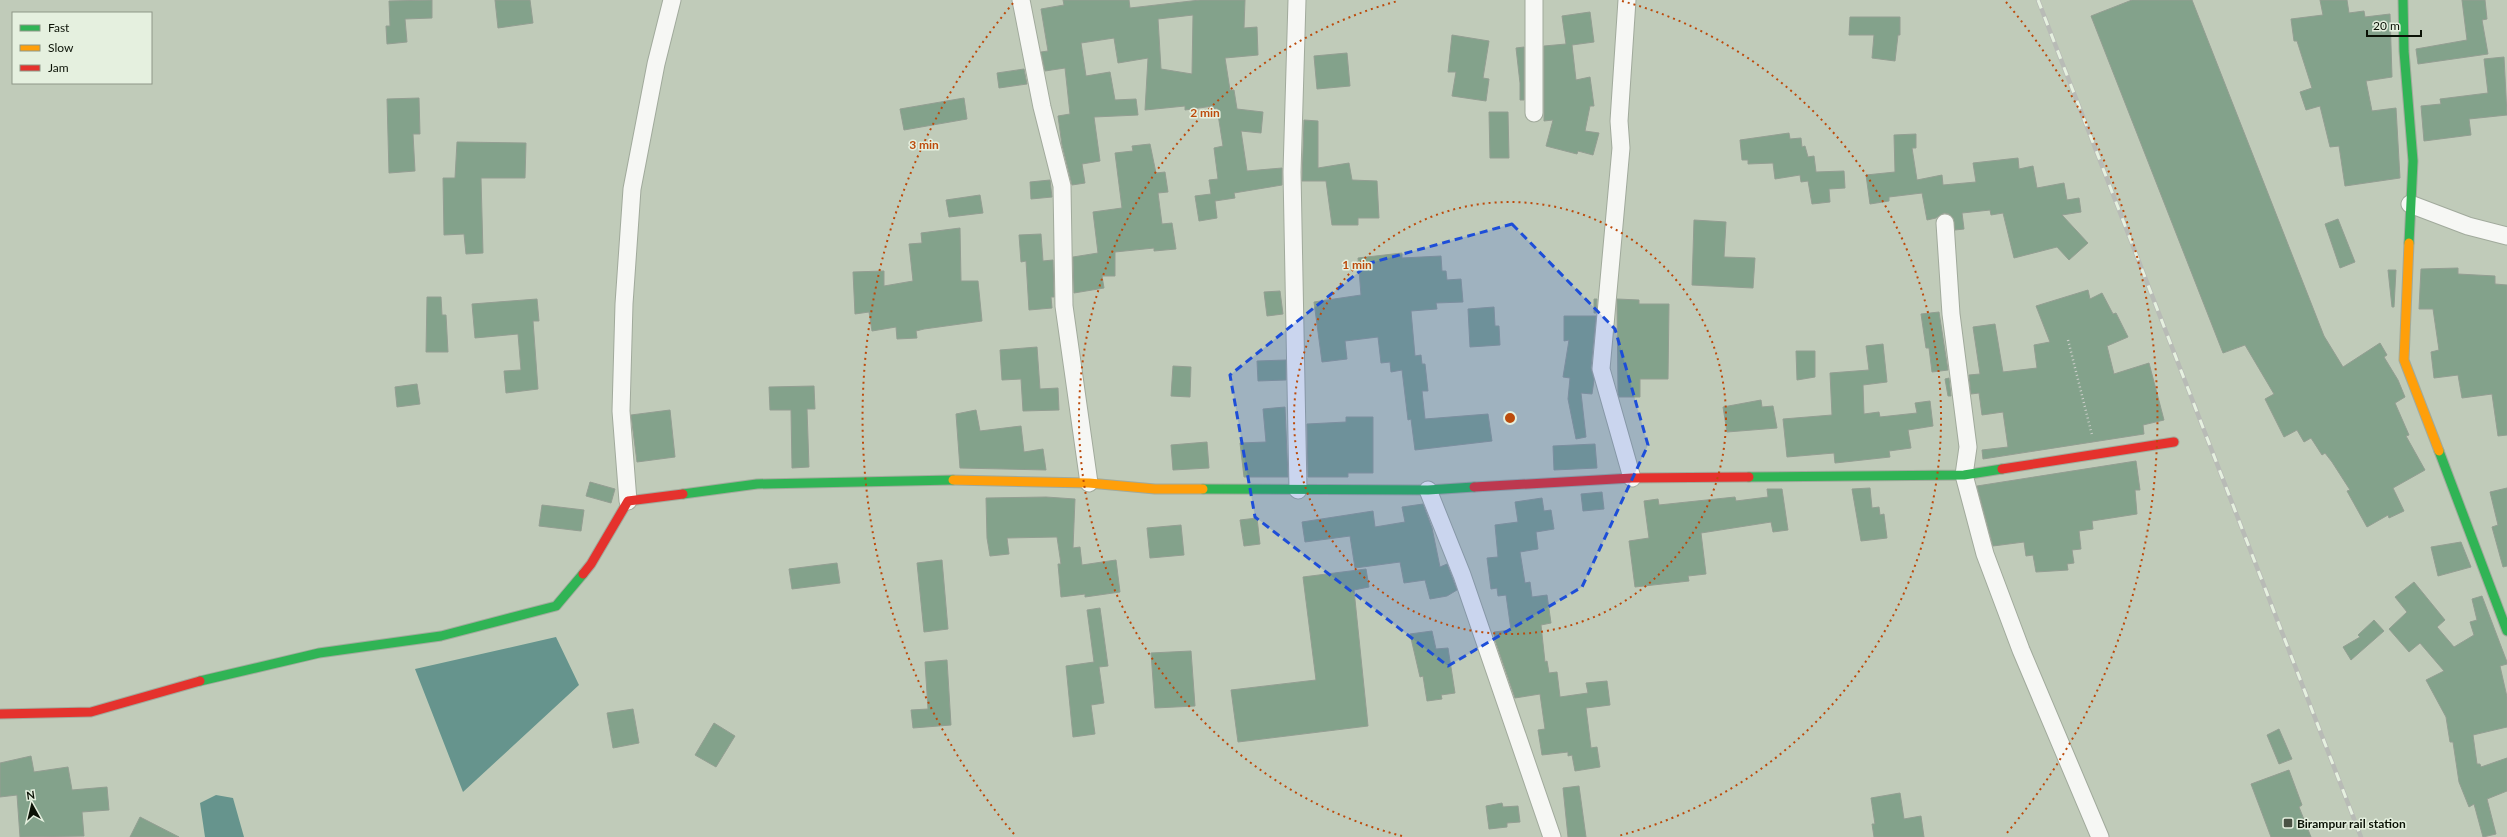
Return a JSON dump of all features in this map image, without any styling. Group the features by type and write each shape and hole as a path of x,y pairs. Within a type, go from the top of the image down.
{"street":[{"path":"0,714 91,712 231,673 319,653 441,636 556,606 591,564 628,501 621,411 624,304 632,189 656,64 672,0"},
{"path":"1021,0 1042,107 1062,186 1064,306 1089,483"},
{"path":"1296,0 1292,172 1298,490"},
{"path":"1534,0 1534,113"},
{"path":"1626,0 1620,121 1621,148 1601,369 1632,478"},
{"path":"2403,0 2404,51 2413,161 2404,360 2507,631"},
{"path":"2410,204 2468,226 2507,236"},
{"path":"1945,223 1951,314 1968,447 1964,475 1985,554 2021,650 2100,837"},
{"path":"628,501 757,484 949,480 1089,483 1155,489 1428,490 1632,478 1979,475 2097,453 2174,442"},
{"path":"1428,490 1462,575 1552,837"}],"path":[{"path":"2068,340 2097,453"}],"highlighted area":[{"path":"1512,224 1615,329 1648,445 1582,587 1448,666 1255,517 1230,375 1370,263"}],"water":[{"path":"556,637 579,685 463,792 415,669"},
{"path":"216,795 233,798 244,837 205,837 200,803"}],"building":[{"path":"432,0 432,18 405,19 407,42 387,44 386,26 390,26 389,1"},
{"path":"495,0 530,0 533,23 498,28"},
{"path":"1063,0 1129,0 1130,8 1200,0 1245,0 1244,28 1257,27 1258,55 1225,58 1230,90 1234,90 1237,109 1263,112 1261,133 1241,131 1247,171 1282,168 1282,185 1234,193 1235,198 1215,201 1217,218 1199,221 1195,196 1211,194 1209,180 1218,179 1214,148 1223,146 1217,108 1213,109 1213,106 1185,110 1185,106 1145,110 1148,58 1118,63 1114,38 1081,43 1086,76 1110,72 1115,100 1136,99 1138,115 1094,117 1100,161 1082,164 1085,183 1072,185 1062,145 1058,116 1070,114 1065,68 1045,71 1041,52 1048,51 1041,9 1064,5","holes":["1193,15 1192,74 1161,69 1158,19"]},
{"path":"2132,0 2192,0 2324,336 2343,367 2380,343 2387,355 2384,357 2398,380 2405,397 2395,403 2409,435 2406,436 2425,470 2393,488 2404,511 2389,518 2388,515 2367,527 2347,491 2350,490 2325,453 2322,455 2311,438 2304,442 2297,430 2284,437 2265,399 2274,394 2245,345 2223,353 2091,16"},
{"path":"2320,0 2347,0 2349,13 2364,11 2365,17 2390,14 2392,77 2366,81 2372,111 2396,108 2400,178 2345,186 2339,146 2330,147 2320,106 2306,110 2300,92 2312,88 2297,41 2294,41 2291,19 2323,15"},
{"path":"2462,0 2485,0 2487,19 2482,20 2488,54 2418,64 2416,49 2467,40"},
{"path":"1590,12 1594,42 1572,45 1576,80 1590,77 1594,106 1590,106 1585,131 1599,133 1593,155 1578,151 1577,154 1546,146 1553,120 1544,121 1544,46 1566,44 1562,16"},
{"path":"1850,17 1900,17 1900,35 1898,35 1895,61 1872,58 1874,35 1849,35"},
{"path":"1452,35 1489,41 1483,78 1489,79 1486,101 1452,96 1456,72 1448,72"},
{"path":"1524,47 1524,100 1520,100 1520,83 1516,48"},
{"path":"1347,53 1350,86 1317,89 1314,56"},
{"path":"2504,57 2507,115 2469,119 2471,135 2424,141 2421,106 2441,104 2440,99 2488,93 2484,59"},
{"path":"1024,69 1027,84 999,88 997,73"},
{"path":"419,98 420,134 413,134 415,171 389,173 387,99"},
{"path":"964,98 967,119 904,130 900,109"},
{"path":"1489,112 1508,112 1509,158 1490,158"},
{"path":"1304,120 1318,121 1318,168 1349,163 1352,180 1377,181 1379,218 1358,218 1358,225 1332,225 1326,181 1302,181"},
{"path":"1789,133 1790,139 1801,138 1802,147 1805,146 1808,157 1814,156 1816,172 1844,171 1845,188 1829,189 1830,202 1812,204 1808,181 1801,182 1800,175 1775,179 1773,163 1748,164 1748,160 1742,160 1740,140"},
{"path":"1916,134 1916,148 1912,148 1917,180 1942,175 1943,185 1976,182 1973,163 2018,158 2019,169 2033,166 2037,188 2064,183 2067,200 2079,198 2081,212 2062,215 2088,243 2069,260 2057,247 2014,258 2003,213 1991,215 1990,210 1962,213 1964,229 1955,230 1953,218 1949,214 1944,213 1936,218 1927,220 1922,193 1889,197 1889,201 1870,204 1866,175 1895,172 1894,135"},
{"path":"457,142 526,143 525,178 481,178 483,253 466,254 464,234 444,235 443,178 455,178"},
{"path":"1150,144 1156,173 1165,172 1168,192 1158,193 1162,224 1172,223 1176,249 1154,251 1154,248 1115,252 1115,276 1102,276 1104,288 1074,293 1073,257 1098,253 1093,212 1122,208 1115,153 1133,151 1132,146"},
{"path":"1050,180 1052,197 1031,199 1030,182"},
{"path":"980,195 983,213 949,217 946,200"},
{"path":"2338,219 2355,262 2340,268 2325,224"},
{"path":"1694,220 1726,222 1724,257 1755,258 1753,288 1692,285"},
{"path":"960,228 961,281 978,281 982,321 924,329 916,331 917,338 897,339 896,327 872,331 869,312 855,314 853,272 884,271 884,286 913,281 909,244 922,243 921,233"},
{"path":"1041,234 1043,261 1053,260 1054,297 1051,297 1052,308 1029,310 1026,261 1021,262 1019,235"},
{"path":"1402,253 1402,258 1441,256 1442,271 1446,271 1447,280 1461,279 1463,302 1436,303 1437,309 1411,311 1415,356 1421,355 1422,364 1425,364 1428,391 1422,391 1425,419 1488,414 1492,441 1415,450 1411,419 1408,420 1402,370 1391,372 1390,362 1381,363 1378,337 1345,341 1347,359 1322,362 1314,302 1361,295 1358,258"},
{"path":"2458,268 2458,274 2495,276 2495,284 2507,285 2507,435 2498,436 2492,394 2462,398 2458,375 2434,378 2431,352 2439,350 2433,309 2419,309 2421,269"},
{"path":"2388,270 2396,270 2394,307 2392,307"},
{"path":"2088,290 2090,299 2102,293 2113,314 2116,313 2128,337 2107,346 2114,374 2149,363 2164,420 2143,425 2144,434 1983,459 1982,450 2008,447 2003,412 1982,415 1979,393 1971,394 1969,375 1980,374 1973,327 1995,324 2003,372 2037,368 2034,345 2050,342 2036,306"},
{"path":"1280,291 1283,314 1267,316 1264,292"},
{"path":"427,297 441,297 442,315 446,315 448,352 426,352"},
{"path":"537,299 539,321 533,321 538,389 506,393 504,371 521,370 518,334 475,338 472,304"},
{"path":"1594,299 1597,299 1596,313 1594,313"},
{"path":"1617,299 1639,300 1639,304 1669,304 1668,379 1640,379 1640,397 1619,397"},
{"path":"1494,307 1495,326 1499,326 1500,345 1470,347 1468,309"},
{"path":"1939,312 1948,370 1932,372 1929,348 1926,348 1921,314"},
{"path":"1564,316 1596,316 1591,368 1594,380 1592,394 1581,393 1586,437 1576,439 1568,399 1570,378 1563,377 1569,340 1564,341"},
{"path":"1883,344 1887,382 1863,385 1864,414 1879,412 1880,417 1917,413 1915,403 1930,401 1933,426 1908,430 1911,448 1889,451 1890,457 1835,463 1834,453 1787,457 1783,419 1832,415 1830,373 1869,370 1866,346"},
{"path":"1037,347 1040,389 1058,388 1059,410 1023,411 1021,379 1002,380 1000,350"},
{"path":"1796,351 1815,351 1815,377 1797,380"},
{"path":"1286,360 1286,380 1258,381 1257,361"},
{"path":"1173,366 1191,367 1190,397 1171,396"},
{"path":"1949,378 1951,396 1948,396 1945,379"},
{"path":"417,384 420,404 397,407 395,387"},
{"path":"814,386 815,409 807,409 809,467 792,468 791,410 770,410 769,387"},
{"path":"1761,400 1762,407 1773,406 1777,428 1727,432 1723,407"},
{"path":"1285,407 1288,477 1244,477 1240,443 1266,442 1263,409"},
{"path":"670,410 675,457 637,462 631,415"},
{"path":"976,410 980,431 1021,426 1024,452 1043,449 1046,470 960,468 956,414"},
{"path":"1346,417 1373,417 1373,473 1348,473 1348,477 1308,477 1307,424 1346,422"},
{"path":"1207,442 1209,468 1173,470 1171,445"},
{"path":"1595,444 1597,468 1554,470 1553,446"},
{"path":"2136,461 2140,490 2135,490 2137,514 2092,521 2093,529 2079,531 2081,549 2072,550 2074,563 2067,564 2068,570 2036,572 2033,555 2026,556 2024,542 1993,546 1977,486"},
{"path":"590,482 615,489 611,503 586,496"},
{"path":"1870,488 1872,508 1879,507 1880,515 1884,514 1887,538 1861,541 1852,489"},
{"path":"2507,488 2507,566 2503,567 2492,527 2498,525 2490,492"},
{"path":"1767,489 1782,489 1788,530 1773,532 1771,522 1701,533 1706,574 1688,576 1689,581 1635,587 1629,541 1649,538 1644,501 1658,499 1659,505 1735,497 1736,501 1768,497"},
{"path":"1602,492 1604,509 1583,511 1581,494"},
{"path":"1046,497 1075,499 1073,548 1080,547 1082,565 1116,560 1120,592 1085,597 1085,594 1061,597 1058,564 1061,564 1057,537 1007,538 1009,554 990,556 987,538 986,498"},
{"path":"1542,498 1544,511 1551,510 1554,529 1536,532 1538,549 1520,552 1525,583 1530,582 1532,597 1547,595 1551,623 1541,625 1545,662 1547,661 1549,673 1557,672 1560,697 1588,693 1586,683 1607,681 1610,705 1586,708 1591,748 1597,747 1600,767 1575,771 1572,755 1568,756 1568,752 1542,755 1538,730 1545,729 1540,694 1515,698 1495,640 1494,632 1511,630 1506,595 1498,596 1497,588 1491,589 1487,558 1498,557 1495,525 1518,522 1515,502"},
{"path":"1423,504 1432,528 1440,567 1447,564 1457,590 1447,596 1430,599 1425,580 1404,583 1400,562 1355,568 1350,536 1305,542 1302,522 1373,511 1375,527 1405,522 1402,507"},
{"path":"542,505 584,510 581,531 539,526"},
{"path":"1257,518 1260,544 1244,546 1240,520"},
{"path":"1181,525 1184,555 1150,558 1147,528"},
{"path":"2461,542 2471,567 2438,576 2431,547"},
{"path":"942,560 948,629 924,632 917,563"},
{"path":"837,563 840,583 792,589 789,569"},
{"path":"1366,569 1369,587 1354,590 1368,726 1238,742 1231,690 1316,680 1303,577"},
{"path":"2414,582 2445,620 2437,627 2454,647 2474,635 2470,622 2477,620 2472,599 2482,596 2507,662 2507,664 2500,666 2507,697 2507,727 2473,735 2477,764 2480,764 2481,767 2507,758 2507,791 2487,799 2496,834 2483,837 2474,804 2469,807 2459,782 2453,742 2450,742 2446,717 2426,680 2444,671 2420,643 2409,652 2389,629 2407,612 2395,597"},
{"path":"1100,608 1108,666 1099,667 1104,703 1091,705 1095,734 1073,737 1066,666 1094,662 1087,610"},
{"path":"2374,620 2384,631 2351,660 2343,647 2360,637 2358,635"},
{"path":"1432,631 1436,649 1448,648 1455,693 1441,695 1442,699 1427,701 1423,676 1420,677 1410,634"},
{"path":"1191,651 1195,706 1155,708 1151,653"},
{"path":"947,660 951,725 913,728 911,710 928,709 925,662"},
{"path":"633,709 639,743 613,748 607,713"},
{"path":"714,723 735,736 716,767 695,755"},
{"path":"2279,729 2292,759 2279,764 2267,735"},
{"path":"31,756 34,772 68,767 72,790 107,787 109,810 82,812 84,836 20,837 17,795 0,797 0,763"},
{"path":"2289,770 2302,805 2299,807 2311,837 2271,837 2251,784"},
{"path":"1579,786 1586,837 1568,837 1563,788"},
{"path":"1900,793 1904,819 1921,816 1924,837 1874,837 1872,824 1875,824 1871,798"},
{"path":"1502,803 1503,807 1518,806 1520,822 1507,823 1507,827 1489,829 1486,806"},
{"path":"140,817 179,837 130,837"}],"railway":[{"path":"2038,0 2361,837"}],"traffic: fast":[{"path":"2403,0 2404,51 2413,161 2409,243"},
{"path":"2439,451 2507,631"},
{"path":"1749,477 1964,475 2002,469"},
{"path":"683,494 757,484 953,480"},
{"path":"1203,489 1428,490 1474,487"},
{"path":"200,681 319,653 441,636 556,606 583,574"}],"traffic: slow":[{"path":"2409,243 2404,360 2439,451"},
{"path":"953,480 1089,483 1155,489 1203,489"}],"traffic: jam":[{"path":"2002,469 2174,442"},
{"path":"1474,487 1632,478 1749,477"},
{"path":"583,574 591,564 628,501 683,494"},
{"path":"0,714 91,712 200,681"}],"place":[{"name":"Birampur rail station","path":"2288,823"}]}
